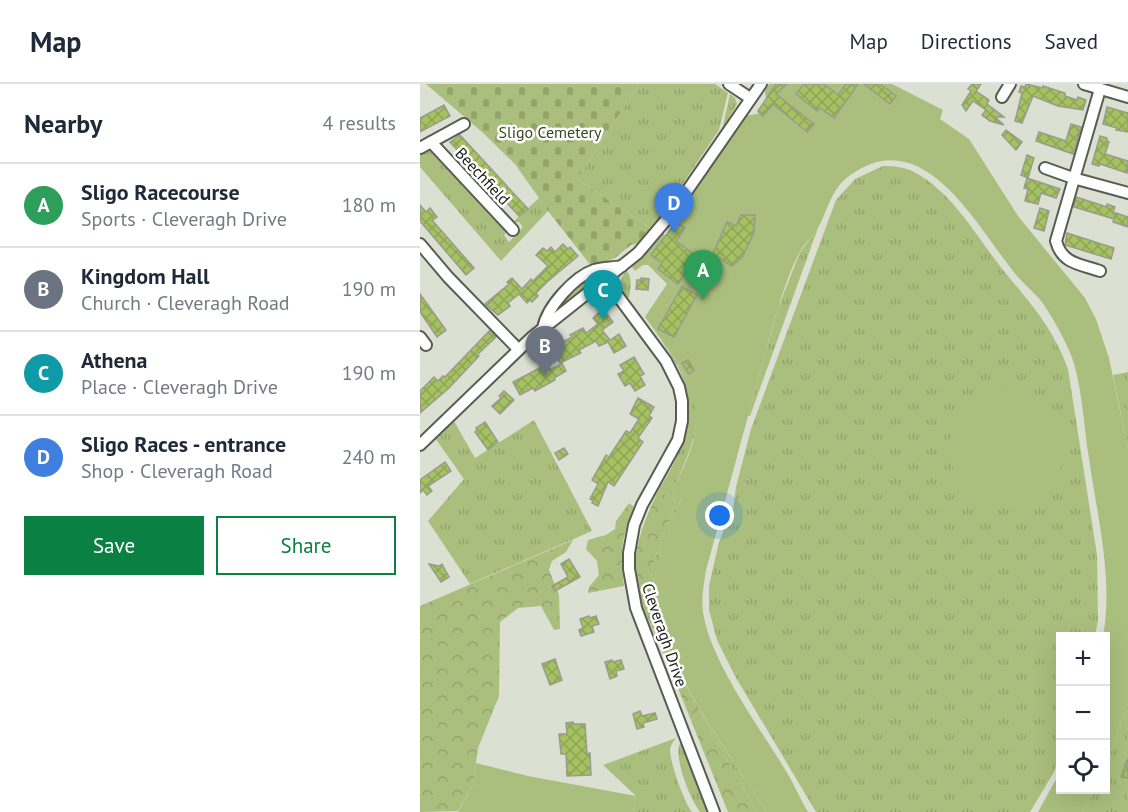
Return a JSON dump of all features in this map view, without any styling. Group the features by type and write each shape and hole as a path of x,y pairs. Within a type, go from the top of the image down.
{"street":[{"path":"729,84 750,98"},
{"path":"420,445 518,349 638,253 671,214 761,84"},
{"path":"1002,97 1010,84"},
{"path":"1084,84 1128,97"},
{"path":"1100,89 1056,241 1058,249 1066,260 1100,271"},
{"path":"420,148 464,124"},
{"name":"Beechfield","path":"431,142 513,230"},
{"path":"1045,168 1128,193"},
{"path":"420,244 448,278 518,349"},
{"path":"543,328 548,313 558,300 584,275 597,269 623,266"},
{"name":"Cleveragh Drive","path":"606,279 666,360 680,394 682,421 678,440 642,505 634,525 629,553 629,569 636,608 714,812"}],"green space":[{"name":"Sligo Cemetery","path":"426,84 639,84 577,179 652,229 643,242 631,245 615,258 592,267 515,164"},
{"path":"639,84 715,84 728,93 719,130 652,229 577,179"},
{"path":"769,84 892,84 943,110 940,119 969,139 1018,216 1085,298 1096,319 1109,358 1128,449 1128,703 1110,755 1110,632 1104,632 1106,591 1103,544 1080,390 1071,355 1045,306 1016,275 964,205 944,185 923,169 900,161 875,162 843,181 834,193 818,228 799,253 776,313 706,570 703,612 715,651 737,694 786,771 808,812 767,812 717,736 683,678 659,621 654,584 663,546 681,499 672,493 691,448 696,415 693,399 682,370 645,317 667,284 648,265 665,236 670,238 680,223 678,215 708,166 743,116 757,114 766,101 765,91"},
{"path":"730,94 735,98 737,104 722,130"},
{"path":"432,148 505,227 504,235 509,242 523,227 519,222 512,223 539,198 548,211 501,261 420,167 420,154"},
{"path":"883,166 907,169 928,180 972,227 1047,326 1068,369 1097,555 1098,620 1096,632 1056,632 1056,766 1030,812 816,812 735,676 717,640 709,610 709,586 718,546 728,517 733,510 736,487 751,429 836,200 855,179"},
{"path":"818,228 750,416 748,416 778,308 800,252"},
{"path":"663,232 665,236 648,265 643,265 635,271 631,265"},
{"path":"609,270 552,314 560,302 591,274"},
{"path":"626,270 631,288 628,299 621,285"},
{"path":"654,329 679,366 692,392 696,421 690,450 672,493 681,498 656,572 654,595 659,621 682,678 698,707 767,812 757,812 670,660 667,661 662,650 666,647 654,609 651,592 652,574 657,553 677,500 658,491 681,447 688,416 688,401 679,369"},
{"path":"1128,372 1128,449 1113,375"},
{"path":"1007,389 1029,393 1048,406 1061,425 1065,447 1061,469 1048,488 1029,501 1007,505 985,501 966,488 953,469 949,447 953,425 966,406 985,393"},
{"path":"534,420 592,531 470,584 428,521 464,479 435,438 454,421 475,458"},
{"path":"658,491 677,500 657,553 651,584 654,609 666,648 662,650 646,615 635,581 639,541"},
{"path":"629,503 634,507 626,528 623,546 624,586 588,593 589,587 599,575 597,561 586,549 588,540 606,535 615,529 616,521"},
{"path":"573,540 566,552 552,561 549,570 559,595 560,629 554,630 541,606 518,608 500,622 499,696 478,748 473,784 458,811 420,812 420,606"},
{"path":"670,659 757,812 728,812 667,661"},
{"path":"1128,703 1128,766 1124,779 1128,780 1128,812 1082,812 1092,794 1110,794 1110,755"},
{"path":"676,738 671,747 671,757 675,774 692,812 633,812 636,796 603,765"},
{"path":"682,743 708,812 700,812 684,780 678,752 679,745"},
{"path":"476,763 528,776 636,796 633,812 458,812 473,784"},
{"path":"1056,779 1056,794 1092,794 1082,812 1038,812"}],"building":[{"path":"776,84 787,84 776,94 814,124 807,132 773,104 763,116 758,111"},
{"path":"804,84 824,84 838,95 846,84 858,84 834,118 820,108 817,111 796,94"},
{"path":"864,84 880,84 896,96 890,104"},
{"path":"972,84 981,84 976,91 989,100 987,104 1004,117 995,117 1004,125 990,121 982,115 986,110 973,101 966,111 962,105 971,91 968,89"},
{"path":"1026,84 1043,88 1043,86 1065,93 1065,96 1077,100 1078,97 1086,100 1083,110 1058,106 1033,96 1022,123 1015,121 1022,93 1019,92 1021,86 1025,87"},
{"path":"444,105 450,116 420,132 420,118"},
{"path":"1107,107 1128,113 1128,132 1103,124"},
{"path":"1071,124 1081,127 1073,154 1036,141 1039,132 1066,141"},
{"path":"1006,130 1022,142 1016,150 1002,135"},
{"path":"460,135 528,209 519,216 450,142"},
{"path":"1100,136 1107,138 1109,142 1105,154 1128,161 1127,173 1100,164 1099,166 1092,164"},
{"path":"1027,155 1034,158 1028,178 1021,175"},
{"path":"1027,178 1060,189 1056,198 1041,193 1038,204 1025,201 1028,189 1024,188"},
{"path":"1076,197 1107,207 1107,204 1115,207 1113,212 1128,217 1128,227 1113,222 1114,219 1074,207"},
{"path":"420,205 426,212 430,208 437,217 432,220 474,268 466,275 420,221"},
{"path":"1040,208 1049,211 1044,231 1034,228"},
{"path":"741,215 755,215 754,232 743,256 732,266 713,254 727,222 736,226"},
{"path":"676,222 685,228 676,241 697,257 678,284 658,269 662,263 651,255"},
{"path":"1067,233 1114,248 1111,259 1065,245"},
{"path":"563,244 568,249 570,247 578,256 536,293 538,296 532,302 530,300 527,303 519,294 508,303 510,306 498,315 485,304 509,284 507,282 512,278 522,289 531,279 533,281 548,266 536,255 543,248 547,251 551,247 555,252"},
{"path":"649,279 648,290 636,289 637,280"},
{"path":"682,286 697,295 674,337 658,329"},
{"path":"420,294 446,330 437,337 420,312"},
{"path":"603,309 613,322 602,330 610,340 619,334 626,346 614,353 608,342 599,346 596,341 579,350 581,353 560,363 552,348 583,328 586,333 598,324 593,318"},
{"path":"490,330 496,337 449,388 420,413 420,391 434,377 438,381 443,376 445,377"},
{"path":"634,357 644,374 640,376 645,385 635,391 630,383 625,386 618,374 624,371 620,365"},
{"path":"688,360 694,370 689,374 682,363"},
{"path":"562,363 566,371 554,378 555,380 535,391 533,388 520,395 513,382 547,364 550,370"},
{"path":"504,391 514,400 500,414 492,406 501,398 499,396"},
{"path":"638,398 654,407 649,416 652,418 638,438 643,442 614,486 608,482 598,506 590,499 598,484 592,480 606,455 609,457 626,431 630,433 639,419 630,414"},
{"path":"485,422 498,442 488,450 475,432 476,428"},
{"path":"564,448 568,454 559,460 555,453"},
{"path":"445,462 451,471 428,486 432,491 427,495 423,490 420,493 420,480"},
{"path":"569,559 580,577 555,591 552,586 568,577 561,564"},
{"path":"429,564 439,566 442,564 449,577 441,582"},
{"path":"589,616 590,618 596,616 599,624 592,626 594,632 581,636 579,630 583,628 580,619"},
{"path":"555,659 562,680 550,685 542,664"},
{"path":"612,660 613,662 621,660 624,669 616,671 617,676 610,679 605,662"},
{"path":"640,711 642,716 655,713 657,719 643,723 644,727 637,729 633,714"},
{"path":"573,722 573,724 585,724 591,775 567,776 566,754 561,754 559,734 567,734 566,723"},
{"path":"1128,760 1128,779 1121,777"}],"place":[{"name":"Sligo Races - entrance","path":"674,233"},
{"name":"Sligo Racecourse","path":"703,300"},
{"name":"Athena","path":"603,320"},
{"name":"Kingdom Hall","path":"545,376"}]}
